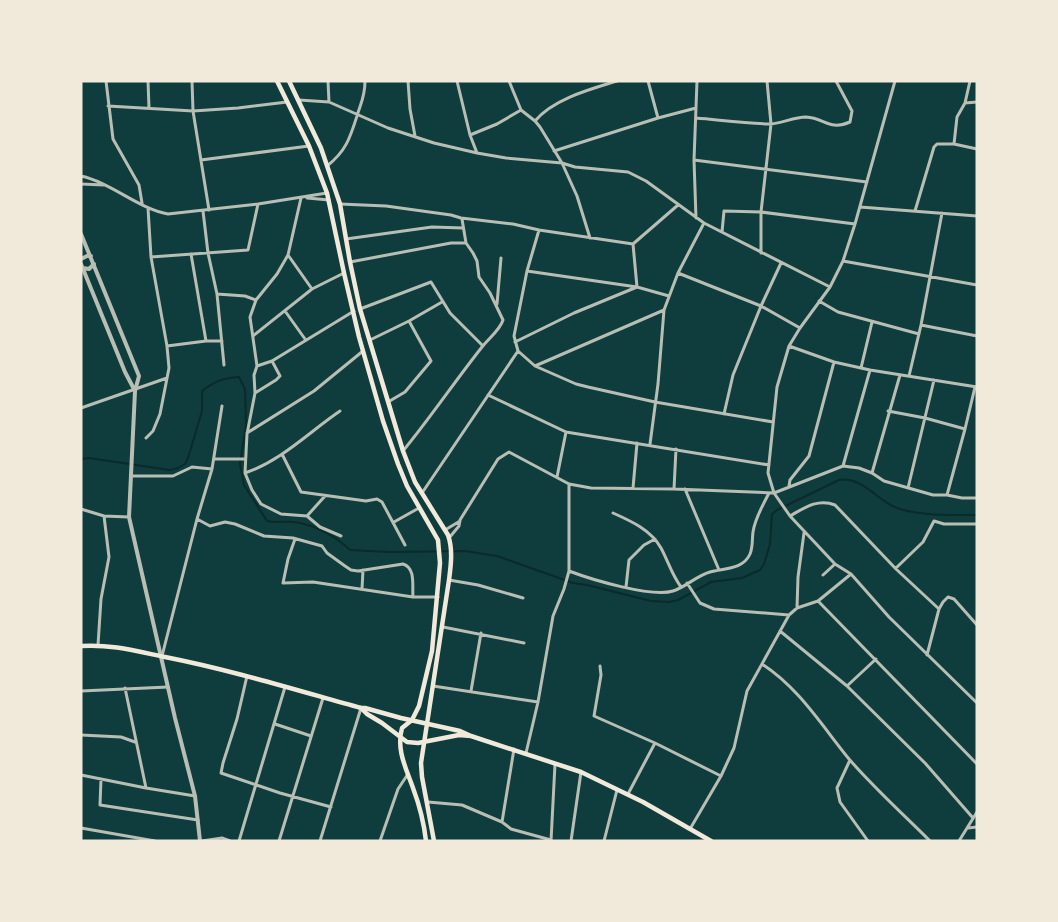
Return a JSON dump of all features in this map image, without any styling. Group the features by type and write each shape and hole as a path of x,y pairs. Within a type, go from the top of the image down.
{"main road":[{"path":"277,81 309,146 327,193 344,274 382,421 407,486 439,542 438,597 432,652 419,706 412,720 402,728 400,739 402,756 417,800 426,841"},
{"path":"289,81 318,142 336,191 368,341 403,451 422,493 446,530 450,540 451,563 449,580 426,724 422,763 422,777 434,841"},
{"path":"287,102 299,100"},
{"path":"327,193 336,191"},
{"path":"330,206 334,208 340,204"},
{"path":"81,646 98,645 122,648 247,675 361,708 426,724 460,730 471,736"},
{"path":"361,708 400,739 412,743 460,735 471,736 581,772 628,794 711,841"}],"street":[{"path":"106,81 113,139 139,185 142,203"},
{"path":"148,81 149,108"},
{"path":"192,81 193,111 209,210"},
{"path":"328,81 329,102"},
{"path":"327,166 345,147 352,136 364,96 364,81"},
{"path":"408,81 410,109 415,136"},
{"path":"457,81 476,153"},
{"path":"510,81 521,110 535,121 562,164 577,196 590,238"},
{"path":"535,121 540,114 561,102 590,89 617,81"},
{"path":"648,81 658,118"},
{"path":"696,218 694,160 697,81"},
{"path":"761,253 761,212 771,124 767,81"},
{"path":"696,118 771,124 798,117 816,118 826,124 840,126 850,122 852,111 836,81"},
{"path":"894,81 860,207 843,261 830,287 789,346 777,387 768,473 774,493 804,532 835,564 851,574 927,656 977,703"},
{"path":"954,144 957,117 965,103 970,81"},
{"path":"299,100 329,102 388,128 434,144 506,158 628,172 646,181 704,223 830,287"},
{"path":"108,106 193,111 287,102"},
{"path":"965,103 977,102"},
{"path":"554,151 696,108"},
{"path":"470,135 497,124 521,110"},
{"path":"915,211 934,147 937,144 954,144 977,148"},
{"path":"201,160 309,146"},
{"path":"694,160 867,182"},
{"path":"81,176 98,181 155,211 168,214 258,204 327,193"},
{"path":"81,184 104,185"},
{"path":"301,198 329,200"},
{"path":"301,198 288,255 278,274 256,300 250,317 257,366 254,375 255,392 247,434 244,473 261,504 281,514 306,516 320,527 341,536"},
{"path":"340,204 360,203 386,206 513,224 539,230 633,244 678,205"},
{"path":"151,257 248,250 258,204"},
{"path":"146,438 153,431 160,414 167,378 167,346 151,257 148,207"},
{"path":"860,207 977,216"},
{"path":"203,211 208,253 217,294 224,366"},
{"path":"722,232 724,211 761,212 855,224"},
{"path":"909,376 921,325 942,213"},
{"path":"403,451 427,422 483,346 502,325 503,320 497,305 479,276 477,261 466,243 462,218"},
{"path":"650,444 664,310 678,273 704,223"},
{"path":"345,239 432,227 463,228"},
{"path":"539,230 526,271 514,336 518,350 534,366 576,384 655,402 773,422"},
{"path":"81,234 136,367 139,380 135,391 129,517 190,782 195,796 201,841 222,838 230,841"},
{"path":"350,262 451,243 466,243"},
{"path":"633,244 637,287"},
{"path":"192,254 206,341"},
{"path":"288,255 312,289"},
{"path":"81,259 91,256"},
{"path":"497,305 502,258"},
{"path":"843,261 977,285"},
{"path":"724,414 733,375 781,263"},
{"path":"82,265 89,269 94,264"},
{"path":"82,265 135,391"},
{"path":"526,271 637,287 669,296"},
{"path":"678,273 762,306 800,328"},
{"path":"253,336 312,289 344,274"},
{"path":"360,309 431,282 450,314 483,346"},
{"path":"515,342 574,313 637,287"},
{"path":"217,294 245,296 256,300"},
{"path":"819,301 838,312 919,334"},
{"path":"368,341 442,302"},
{"path":"534,366 664,310"},
{"path":"285,311 305,339"},
{"path":"257,366 272,361 305,339 354,311"},
{"path":"387,402 405,392 431,362 409,321"},
{"path":"861,368 872,322"},
{"path":"921,325 977,336"},
{"path":"167,346 206,341 222,342"},
{"path":"789,346 834,362 870,370 976,387 947,495"},
{"path":"422,493 518,350"},
{"path":"247,434 314,391 363,351"},
{"path":"255,392 280,376 272,361"},
{"path":"789,487 790,480 809,456 834,362"},
{"path":"843,466 870,370"},
{"path":"872,473 888,411 900,375"},
{"path":"81,408 135,391 167,378"},
{"path":"908,488 934,380"},
{"path":"488,395 566,432 650,444 769,465"},
{"path":"162,656 197,519 212,469 222,406"},
{"path":"244,473 261,467 282,454 340,411"},
{"path":"888,411 926,418 965,429"},
{"path":"557,477 566,432"},
{"path":"633,488 638,443"},
{"path":"674,488 676,449"},
{"path":"450,540 460,520 498,459 509,452 569,484 591,488 674,488 774,493 843,466 859,468 872,473 884,481 933,495 975,498"},
{"path":"282,454 301,492 366,501 377,499 382,502 406,545"},
{"path":"214,459 244,459"},
{"path":"131,476 172,476 192,467 212,469"},
{"path":"526,753 538,702 553,616 569,571 569,484"},
{"path":"685,489 718,570"},
{"path":"569,571 626,587 666,593 702,575 738,565 746,560 750,554 755,522 769,493"},
{"path":"306,516 325,496"},
{"path":"790,516 818,502 828,502 835,505 939,609"},
{"path":"394,522 419,508"},
{"path":"81,509 104,516 129,517"},
{"path":"613,513 641,528 656,539 673,575 681,587"},
{"path":"98,645 102,599 109,557 104,516"},
{"path":"197,519 210,526 224,522 235,524 264,536 295,539 322,546 327,553 351,570 407,565 412,574 413,597"},
{"path":"446,530 460,520"},
{"path":"896,568 923,542 934,521 944,524 977,524"},
{"path":"797,608 798,577 804,532"},
{"path":"295,539 283,583 313,582 413,597 438,597"},
{"path":"626,587 628,560 644,545 656,539"},
{"path":"823,575 835,564"},
{"path":"362,589 363,570"},
{"path":"690,829 721,776 734,748 747,691 789,615 797,608 818,601 851,574"},
{"path":"449,580 478,585 523,598"},
{"path":"687,583 700,603 714,609 789,615"},
{"path":"927,656 939,609 942,602 948,597 954,599 977,625"},
{"path":"818,601 977,764"},
{"path":"443,627 524,643"},
{"path":"780,631 847,686 925,763 974,818"},
{"path":"471,691 481,633"},
{"path":"847,686 876,659"},
{"path":"762,664 776,673 793,690 850,760 930,841"},
{"path":"600,666 601,676 594,716 655,743 721,776"},
{"path":"247,675 237,719 221,773 331,807"},
{"path":"81,691 168,686"},
{"path":"239,841 285,686"},
{"path":"433,686 538,702"},
{"path":"125,688 146,788"},
{"path":"279,841 323,698"},
{"path":"320,841 361,708"},
{"path":"275,724 311,736"},
{"path":"81,735 121,737 136,742"},
{"path":"628,794 655,743"},
{"path":"502,822 514,749"},
{"path":"850,760 837,788 840,802 868,841"},
{"path":"428,802 462,805 502,822 511,829 551,840 555,764"},
{"path":"571,841 581,772"},
{"path":"81,774 195,796"},
{"path":"380,841 398,789 408,774"},
{"path":"101,779 100,805 198,820"},
{"path":"604,841 617,789"},
{"path":"959,841 977,812"},
{"path":"968,828 977,827"},
{"path":"81,828 155,841"}],"waterway":[{"path":"81,459 89,458 170,470 178,468 185,464 188,458 202,411 202,391 219,381 239,377 245,389 246,426 240,464 244,485 267,521 295,522 310,526 331,536 350,550 389,552 465,551 497,556 573,583 651,601 669,602 678,600 711,582 742,578 760,570 764,564 770,544 772,514 839,480 856,482 892,506 900,509 928,514 977,515"}]}
